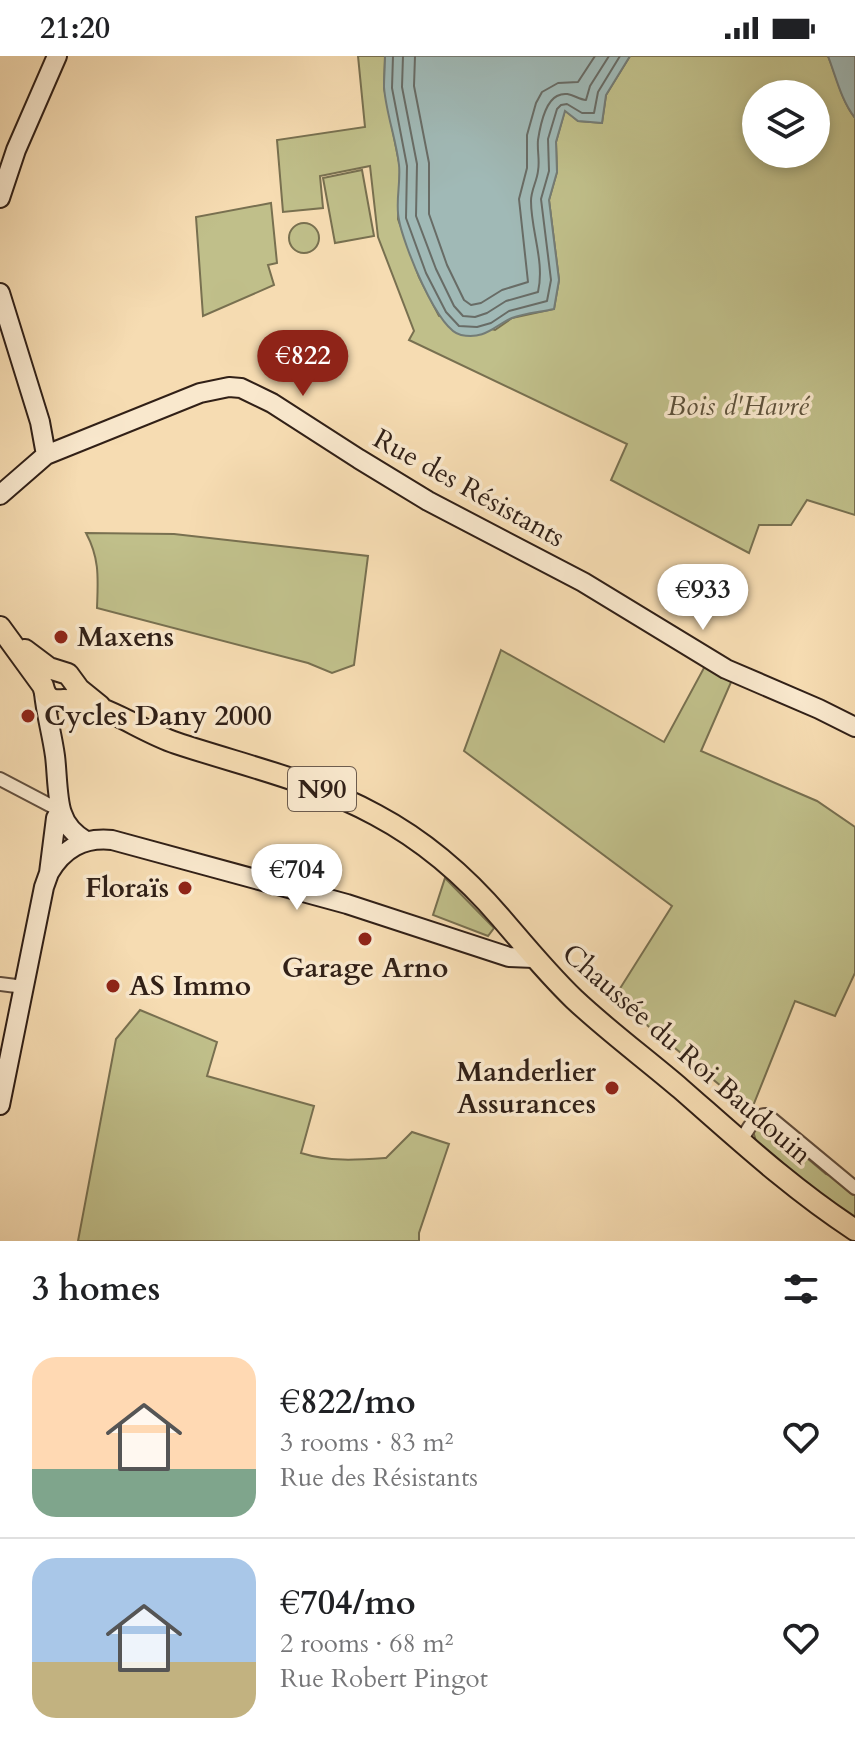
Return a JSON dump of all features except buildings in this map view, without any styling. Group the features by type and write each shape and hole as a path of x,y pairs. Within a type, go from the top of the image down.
{"main road":[{"name":"Chaussée du Roi Baudouin","path":"5,633 58,688 79,689 113,715 174,743 330,792 394,825 446,863 575,1000 740,1141 826,1211 855,1230"}],"street":[{"path":"0,198 16,150 57,56"},
{"path":"0,293 40,422 46,455"},
{"name":"Rue des Résistants","path":"0,495 46,455 200,393 229,387 241,388 272,403 428,501 583,582 726,669 855,727"},
{"path":"58,688 47,714 61,811 70,829 86,841"},
{"path":"0,779 61,811"},
{"path":"0,1105 49,873 56,818 61,811"},
{"path":"49,873 63,854 74,846 105,839 347,904 509,957 534,958"},
{"path":"0,984 24,987"},
{"path":"740,1141 756,1118 761,1114 767,1115 855,1188"}],"green space":[{"name":"Bois d'Havré","path":"358,56 385,56 384,88 400,167 398,219 419,277 439,316 495,330 512,318 554,309 559,280 549,200 557,172 556,142 565,110 578,121 602,123 606,95 630,56 828,56 855,118 855,515 807,500 791,525 759,525 749,553 611,480 627,444 409,340 414,331 378,237 370,166 320,176 323,208 283,212 277,140 365,127"},
{"path":"362,170 374,236 335,243 323,178"},
{"path":"271,203 277,263 268,265 274,285 203,316 196,217"},
{"path":"304,223 315,227 319,238 315,249 304,253 293,249 289,238 293,227"},
{"path":"86,533 174,534 368,556 354,665 332,673 308,663 97,608 96,561"},
{"path":"501,650 664,742 705,666 732,680 701,751 817,801 855,827 855,973 835,1016 795,1001 753,1106 755,1114 614,998 672,906 464,751"},
{"path":"445,878 494,928 488,936 433,915"},
{"path":"140,1010 217,1042 207,1076 314,1106 301,1153 333,1159 386,1158 412,1132 449,1144 419,1241 78,1241 116,1039"},
{"path":"763,1119 771,1122 769,1126 826,1174 836,1176 855,1192 855,1219 798,1178 756,1141 753,1131"}],"water":[{"path":"385,56 630,56 606,95 602,123 578,121 565,111 556,142 557,172 549,200 559,280 554,309 517,316 477,336 461,335 442,318 422,284 399,220 399,165 385,97"},
{"path":"828,56 855,56 855,118 842,96"}],"place":[{"name":"Maxens","path":"61,637"},
{"name":"Cycles Dany 2000","path":"28,716"},
{"name":"Floraïs","path":"185,888"},
{"name":"Garage Arno","path":"365,939"},
{"name":"AS Immo","path":"113,986"},
{"name":"Manderlier Assurances","path":"612,1088"}]}
